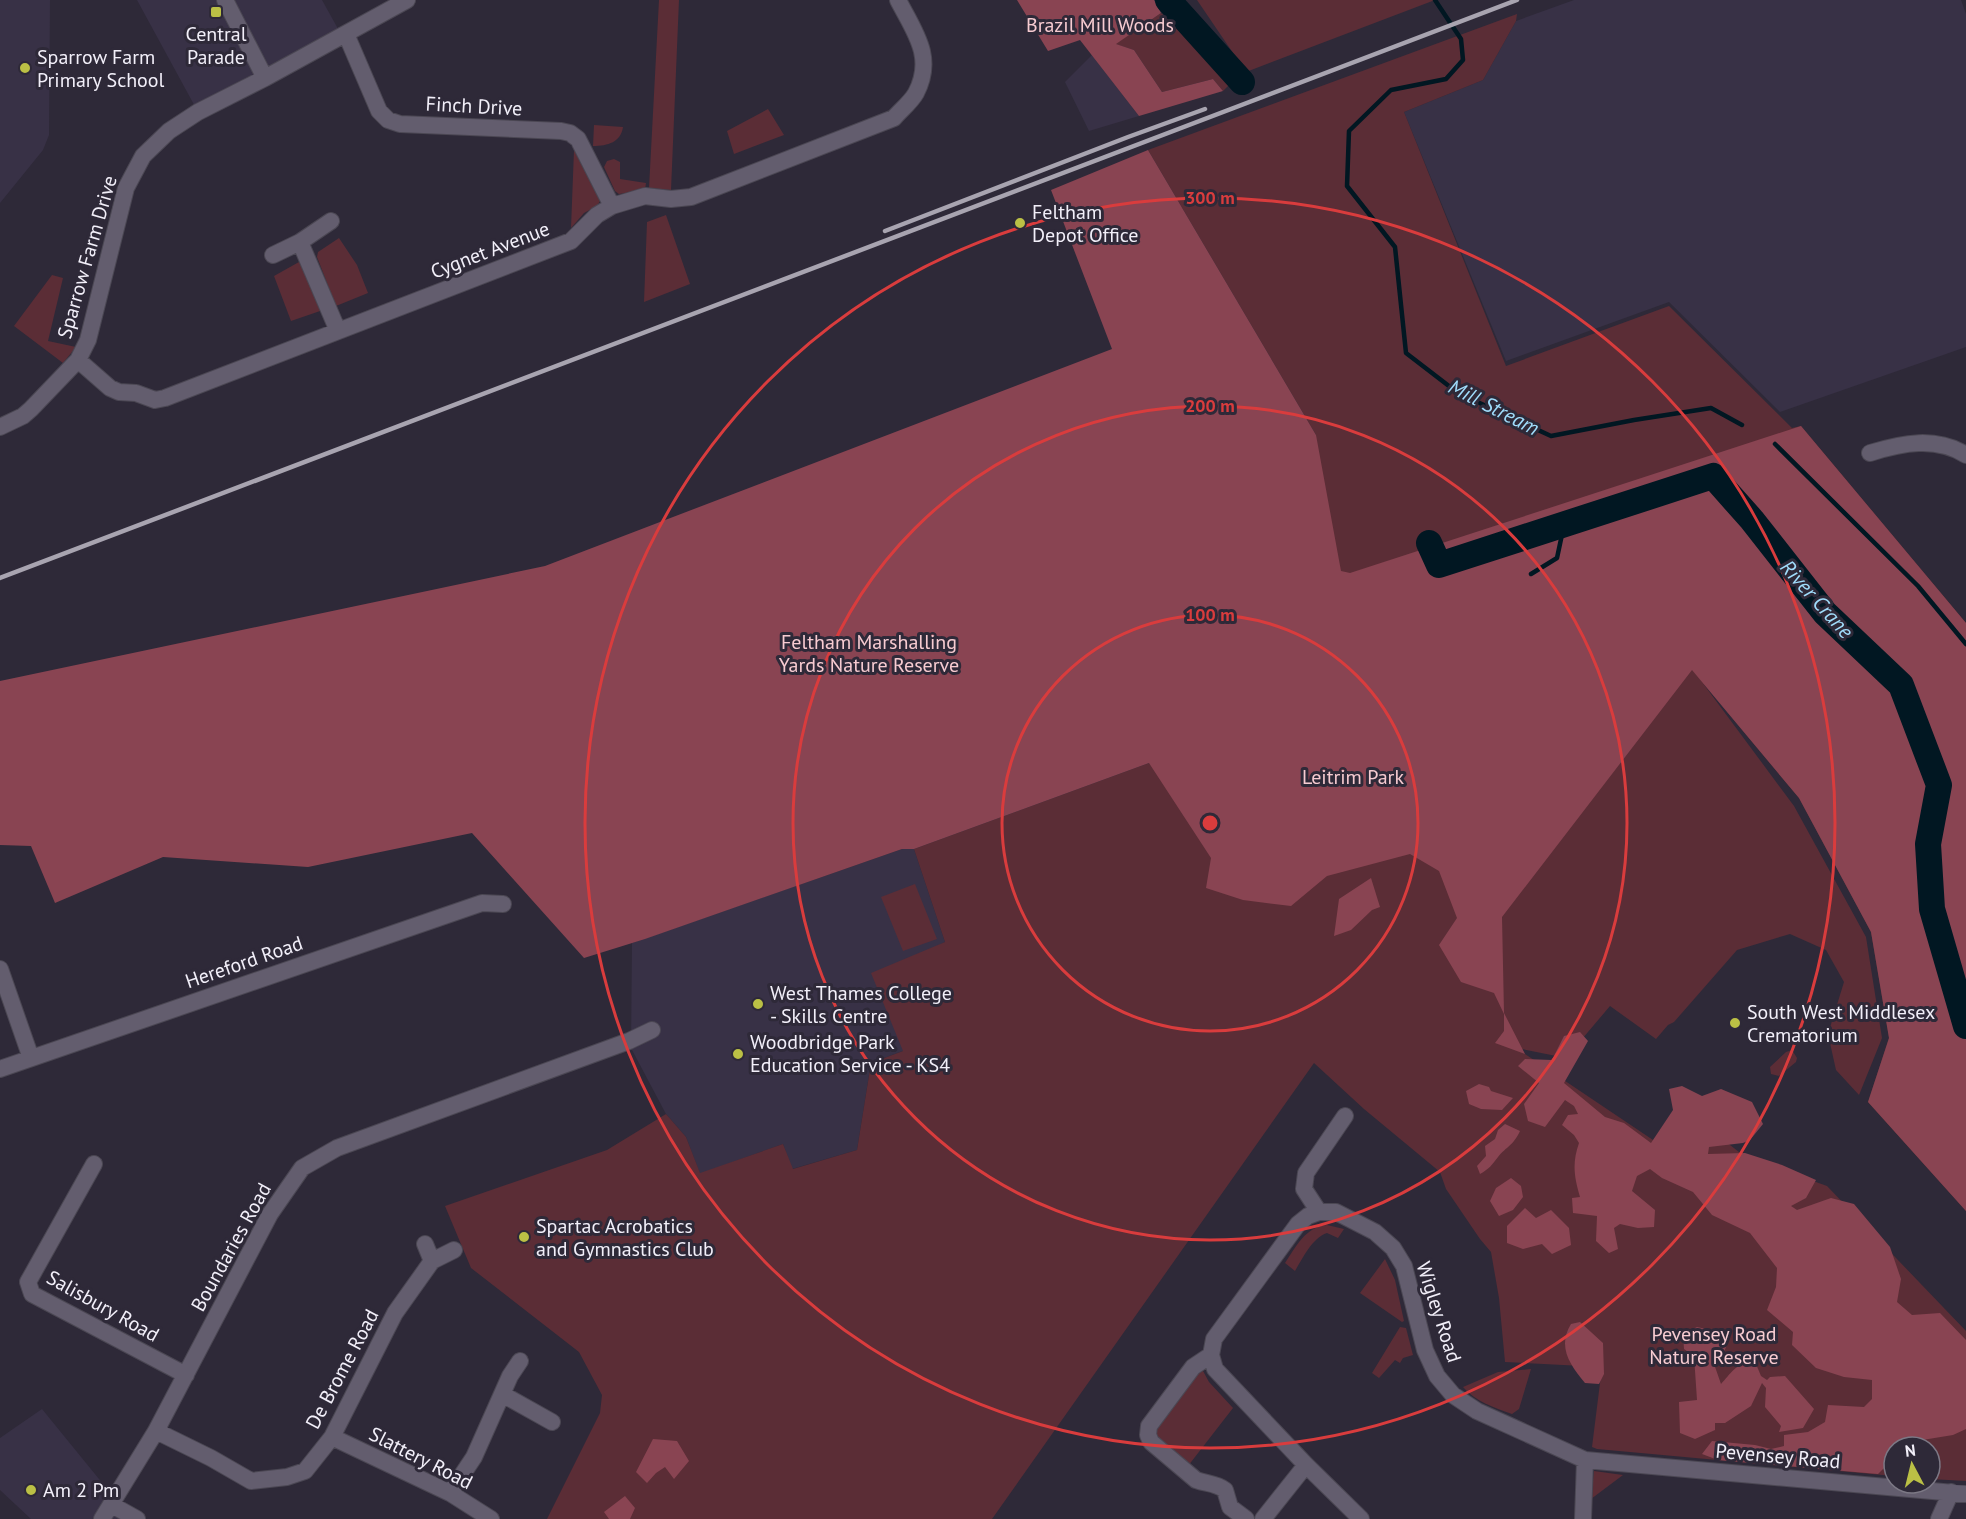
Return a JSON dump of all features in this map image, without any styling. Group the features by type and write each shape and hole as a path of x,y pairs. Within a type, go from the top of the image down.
{"street":[{"path":"225,0 265,78"},
{"name":"Sparrow Farm Drive","path":"0,427 32,409 78,360 88,340 126,188 143,156 169,131 198,112 407,0"},
{"name":"Cygnet Avenue","path":"78,360 110,388 119,392 136,393 155,400 165,398 571,241 597,215 612,206 645,196 671,199 691,197 894,118 915,94 923,76 924,58 920,42 898,0"},
{"name":"Finch Drive","path":"346,34 379,111 388,120 400,124 570,133 578,139 612,206"},
{"path":"273,255 300,242 331,221"},
{"path":"300,242 338,331"},
{"path":"1870,453 1896,445 1923,442 1952,446 1966,455"},
{"name":"Hereford Road","path":"0,1069 482,903 503,904"},
{"path":"0,969 31,1058"},
{"name":"Boundaries Road","path":"107,1512 156,1431 270,1214 302,1168 337,1148 629,1041 652,1030"},
{"path":"1345,1116 1306,1173 1304,1189 1319,1212 1308,1216 1299,1224 1215,1339 1211,1355 1215,1369 1361,1519"},
{"name":"Salisbury Road","path":"94,1164 28,1281 32,1294 186,1375"},
{"name":"Wigley Road","path":"1319,1212 1336,1212 1348,1217 1375,1233 1393,1248 1404,1266 1425,1350 1437,1376 1453,1395 1477,1411 1585,1460"},
{"path":"425,1244 432,1261"},
{"name":"De Brome Road","path":"156,1431 212,1458 251,1481 287,1478 305,1471 332,1437 394,1315 432,1261 454,1250"},
{"path":"1211,1355 1192,1367 1149,1426 1148,1435 1151,1442 1196,1480 1205,1484 1213,1483 1225,1490 1230,1507 1246,1519"},
{"path":"450,1493 474,1457 510,1376 520,1361"},
{"path":"502,1395 552,1422"},
{"name":"Slattery Road","path":"332,1437 450,1493 491,1519"},
{"path":"1583,1519 1585,1460"},
{"name":"Pevensey Road","path":"1585,1460 1958,1493"},
{"path":"1263,1519 1306,1465"},
{"path":"1939,1519 1958,1493"},
{"path":"107,1512 137,1519"}],"shaded area":[{"name":"Sparrow Farm Primary School","path":"0,0 50,0 49,135 43,150 0,203"},
{"path":"137,0 322,0 342,36 198,112"},
{"path":"1574,0 1961,0 1966,14 1966,347 1780,412 1669,302 1506,361 1404,112 1483,80 1516,21"},
{"path":"1092,55 1139,116 1089,131 1065,82"},
{"name":"West Thames College - Skills Centre","path":"902,849 914,849 945,942 935,947 903,1051 871,1063 857,1150 792,1169 783,1144 700,1174 686,1137 666,1114 631,1048 632,943"},
{"path":"42,1409 99,1479 137,1519 31,1519 0,1490 0,1438"}],"green space":[{"path":"659,0 679,0 671,190 649,188"},
{"name":"Brazil Mill Woods","path":"1017,0 1154,0 1161,13 1116,44 1134,50 1162,92 1213,79 1223,91 1139,116 1080,40 1048,51"},
{"path":"1197,0 1435,0 1246,72"},
{"path":"1161,13 1233,81 1223,91 1213,79 1162,92 1134,50 1115,44"},
{"name":"Leitrim Park","path":"1517,14 1516,21 1483,80 1404,112 1506,366 1669,306 1792,428 1801,426 1966,623 1966,1211 1868,1102 1889,1038 1871,932 1799,798 1702,682 1794,806 1866,937 1882,1038 1859,1095 1836,1070 1828,1034 1844,982 1826,950 1790,934 1737,950 1674,1022 1668,1025 1656,1039 1610,1006 1566,1058 1522,1049 1525,1054 1653,1140 1701,1122 1744,1156 1827,1186 1966,1331 1966,1481 1942,1480 1942,1435 1882,1435 1882,1475 1592,1447 1602,1367 1505,1362 1499,1298 1491,1252 1446,1189 1440,1172 1364,1109 1314,1063 992,1519 547,1519 600,1413 602,1395 579,1352 471,1268 445,1206 607,1150 666,1114 686,1137 700,1173 783,1144 793,1169 857,1150 871,1063 903,1051 871,973 945,942 914,849 1149,763 1316,435 1148,150"},
{"path":"768,109 784,135 734,154 727,131"},
{"path":"594,125 623,127 617,140 593,146"},
{"path":"574,150 600,201 597,206 584,213 571,228"},
{"name":"Feltham Marshalling Yards Nature Reserve","path":"1148,150 1316,435 1341,571 1350,573 1801,426 1966,623 1966,1211 1868,1102 1889,1038 1871,932 1799,798 1692,670 1502,917 1504,1013 1525,1054 1495,1043 1504,1031 1504,1014 1494,993 1461,982 1439,945 1457,918 1439,871 1410,854 1327,876 1291,906 1243,900 1206,888 1211,858 1149,763 914,849 902,849 645,939 584,958 472,833 308,867 163,857 55,903 31,846 0,845 0,681 545,566 1112,349 1051,190"},
{"path":"614,159 620,162 620,179 646,183 645,190 619,194 615,191 604,167 607,161"},
{"path":"666,215 690,284 644,302 647,222"},
{"path":"339,238 357,265 368,293 336,306 317,257 318,252"},
{"path":"299,262 306,265 323,310 291,321 274,276"},
{"path":"52,275 63,278 48,341 76,347 63,363 14,326"},
{"path":"1371,878 1380,907 1372,910 1351,930 1334,936 1339,899"},
{"path":"915,884 937,939 903,951 881,897"},
{"path":"1580,1032 1588,1041 1564,1083 1605,1117 1624,1123 1651,1143 1673,1110 1669,1089 1682,1086 1702,1096 1721,1089 1752,1102 1763,1124 1750,1140 1709,1147 1708,1154 1745,1153 1782,1165 1816,1180 1806,1198 1791,1206 1797,1210 1831,1198 1854,1204 1890,1247 1901,1279 1897,1302 1912,1315 1940,1313 1966,1340 1966,1429 1942,1437 1882,1435 1882,1470 1878,1474 1718,1460 1702,1454 1712,1441 1755,1445 1771,1449 1784,1446 1784,1435 1808,1432 1825,1422 1828,1405 1864,1407 1872,1399 1872,1380 1844,1377 1816,1368 1792,1345 1793,1332 1767,1310 1776,1287 1777,1268 1750,1233 1712,1215 1693,1192 1662,1178 1650,1169 1637,1176 1632,1191 1655,1210 1654,1227 1638,1228 1620,1224 1614,1228 1618,1249 1609,1253 1596,1241 1597,1216 1573,1213 1572,1198 1580,1197 1575,1170 1575,1157 1579,1143 1574,1135 1562,1125 1568,1115 1578,1114 1574,1106 1565,1100 1545,1127 1528,1121 1524,1104 1539,1083 1518,1066 1525,1059 1552,1060 1564,1036"},
{"path":"1792,1050 1797,1058 1796,1062 1779,1076 1771,1074 1770,1067 1786,1052"},
{"path":"1479,1084 1489,1087 1491,1091 1513,1098 1502,1110 1481,1109 1469,1104 1466,1091"},
{"path":"1505,1124 1520,1131 1490,1167 1480,1174 1477,1166 1486,1156 1485,1146 1495,1139 1498,1130"},
{"path":"1511,1178 1521,1186 1523,1197 1513,1210 1499,1216 1490,1201 1496,1188"},
{"path":"1525,1208 1536,1218 1551,1210 1569,1228 1571,1245 1552,1254 1542,1244 1523,1249 1507,1243 1507,1226"},
{"path":"1327,1225 1344,1229 1338,1238 1327,1233 1317,1239 1295,1271 1285,1263 1297,1244 1307,1234"},
{"path":"1385,1259 1395,1280 1404,1321 1402,1322 1360,1293"},
{"path":"1580,1322 1603,1343 1604,1374 1599,1384 1585,1383 1567,1355 1565,1340 1567,1332 1571,1324"},
{"path":"1400,1327 1406,1328 1413,1355 1403,1358 1400,1363 1395,1360 1379,1378 1372,1373"},
{"name":"Pevensey Road Nature Reserve","path":"1697,1327 1706,1329 1708,1337 1714,1332 1724,1334 1728,1342 1724,1352 1715,1356 1713,1361 1721,1384 1740,1365 1750,1363 1756,1364 1761,1376 1767,1380 1770,1377 1785,1376 1814,1409 1803,1428 1779,1432 1781,1426 1765,1407 1766,1388 1762,1383 1751,1406 1725,1423 1715,1423 1715,1430 1695,1439 1680,1433 1679,1402 1697,1400 1694,1356 1684,1349 1683,1334"},
{"path":"1531,1369 1519,1409 1512,1414 1479,1400 1463,1387 1498,1372"},
{"path":"1203,1371 1209,1382 1233,1408 1188,1466 1154,1439 1155,1426 1194,1372"},
{"path":"653,1439 677,1441 689,1461 674,1479 665,1467 647,1483 636,1472"},
{"path":"1594,1471 1623,1475 1591,1499"},
{"path":"625,1496 635,1508 630,1519 609,1519 604,1512"}],"waterway":[{"name":"River Crane","path":"1168,0 1242,82"},
{"name":"Mill Stream","path":"1435,0 1461,39 1463,60 1446,79 1391,90 1349,131 1347,186 1395,247 1406,353 1458,393 1551,436 1711,408 1742,425"},
{"name":"Mill Stream","path":"1775,444 1918,586 1966,644"},
{"name":"River Crane","path":"1429,543 1439,565 1713,476 1752,520 1825,613 1901,685 1939,785 1928,844 1932,909 1966,1026"},
{"path":"1531,574 1557,558 1564,525"}],"railway":[{"path":"0,578 1517,0"},
{"path":"885,231 1205,109"}],"place":[{"name":"Central Parade","path":"216,12"},
{"name":"Sparrow Farm Primary School","path":"25,68"},
{"name":"Feltham Depot Office","path":"1020,223"},
{"name":"West Thames College - Skills Centre","path":"758,1004"},
{"name":"South West Middlesex Crematorium","path":"1735,1023"},
{"name":"Woodbridge Park Education Service - KS4","path":"738,1054"},
{"name":"Spartac Acrobatics and Gymnastics Club","path":"524,1237"},
{"name":"Am 2 Pm","path":"31,1490"}]}
